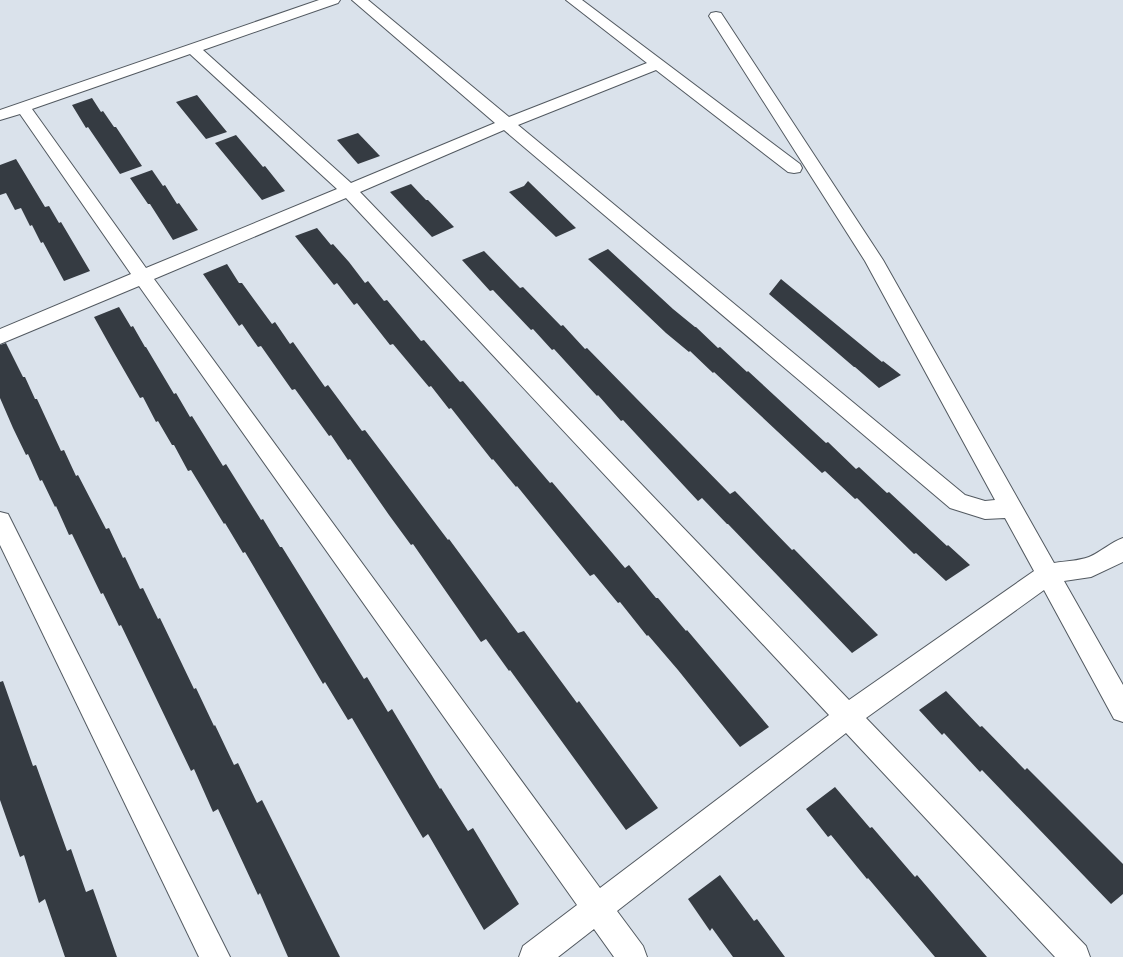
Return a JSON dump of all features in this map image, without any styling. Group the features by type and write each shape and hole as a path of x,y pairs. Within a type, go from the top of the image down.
{"street":[{"path":"0,115 333,0"},
{"path":"359,0 508,123 958,502 985,510 1012,509"},
{"path":"573,0 656,65 794,168"},
{"path":"716,16 874,260 1123,710"},
{"path":"193,48 349,190 1075,957"},
{"path":"0,337 508,123 656,65"},
{"path":"23,108 632,957"},
{"path":"0,521 215,957"},
{"path":"534,957 847,717 1048,574 1092,567 1115,555 1123,548"}],"building":[{"path":"197,95 227,132 206,139 176,102"},
{"path":"92,98 101,112 103,111 114,127 116,127 142,166 120,174 88,127 86,128 72,105"},
{"path":"358,133 380,156 358,164 337,140"},
{"path":"236,135 263,167 265,166 285,191 262,200 215,143"},
{"path":"16,159 45,207 49,206 59,223 61,222 90,271 64,281 43,242 41,243 32,225 30,226 21,208 15,210 6,193 0,195 0,165"},
{"path":"152,170 163,186 165,185 177,204 179,203 198,230 173,240 150,204 148,204 130,178"},
{"path":"528,181 576,228 556,237 509,192 524,186"},
{"path":"411,184 454,227 432,237 390,192"},
{"path":"317,228 331,245 333,244 349,262 365,283 368,281 384,301 387,300 421,341 424,340 460,382 463,381 625,568 629,565 656,598 658,598 686,631 687,630 769,727 740,747 678,670 648,635 647,636 620,602 618,603 594,574 590,576 517,486 516,487 493,459 492,460 451,408 449,409 431,386 429,387 393,344 390,345 357,303 354,305 337,283 334,285 295,236"},
{"path":"608,249 673,309 696,327 718,348 720,347 747,372 748,371 826,443 828,442 856,469 859,467 887,493 889,492 947,546 948,545 970,565 946,581 916,553 914,554 857,498 855,499 825,471 822,473 714,372 713,373 690,351 689,352 666,333 588,259"},
{"path":"484,251 520,288 523,287 561,326 563,325 585,349 587,348 730,494 735,491 878,635 852,653 728,524 702,498 698,501 623,420 621,421 554,349 552,350 533,329 531,330 493,290 490,291 462,260"},
{"path":"227,264 239,283 242,283 272,324 275,322 290,344 293,342 325,387 328,385 362,431 365,430 448,540 449,539 518,633 524,631 577,703 579,701 658,808 626,830 510,670 509,671 486,639 481,642 413,544 411,545 350,459 348,460 331,435 329,436 295,389 292,390 261,346 258,347 242,324 239,326 203,274"},
{"path":"781,279 882,362 883,361 901,375 879,388 769,294"},
{"path":"119,307 131,327 133,326 174,394 176,393 190,417 192,416 223,466 226,464 261,520 263,519 280,547 282,547 364,679 367,677 388,712 392,709 440,789 441,788 468,831 473,828 519,904 484,930 428,834 423,838 352,718 348,720 325,682 323,684 245,552 243,553 191,470 188,471 174,445 172,445 158,421 156,422 143,397 140,398 94,317"},
{"path":"6,343 23,377 25,377 35,399 37,399 61,451 64,450 76,476 78,475 106,529 109,528 123,558 125,557 140,589 143,588 158,619 160,618 194,689 196,688 234,765 238,763 257,803 262,800 340,957 288,957 260,893 258,895 218,809 213,812 194,769 191,771 121,625 119,626 103,593 101,594 72,534 69,535 56,506 55,507 42,480 40,481 28,454 26,455 13,428 0,398 0,345"},
{"path":"3,681 33,766 36,765 67,851 71,849 86,892 93,889 117,957 65,957 45,899 39,903 24,855 20,857 0,800 0,682"},
{"path":"946,691 980,727 982,726 1025,770 1027,768 1123,864 1123,894 1111,904 982,770 980,772 944,733 942,735 919,710"},
{"path":"835,787 915,877 917,875 987,957 935,957 831,835 828,837 806,809"},
{"path":"720,875 754,921 757,919 785,957 733,957 712,928 710,931 688,899"}]}
